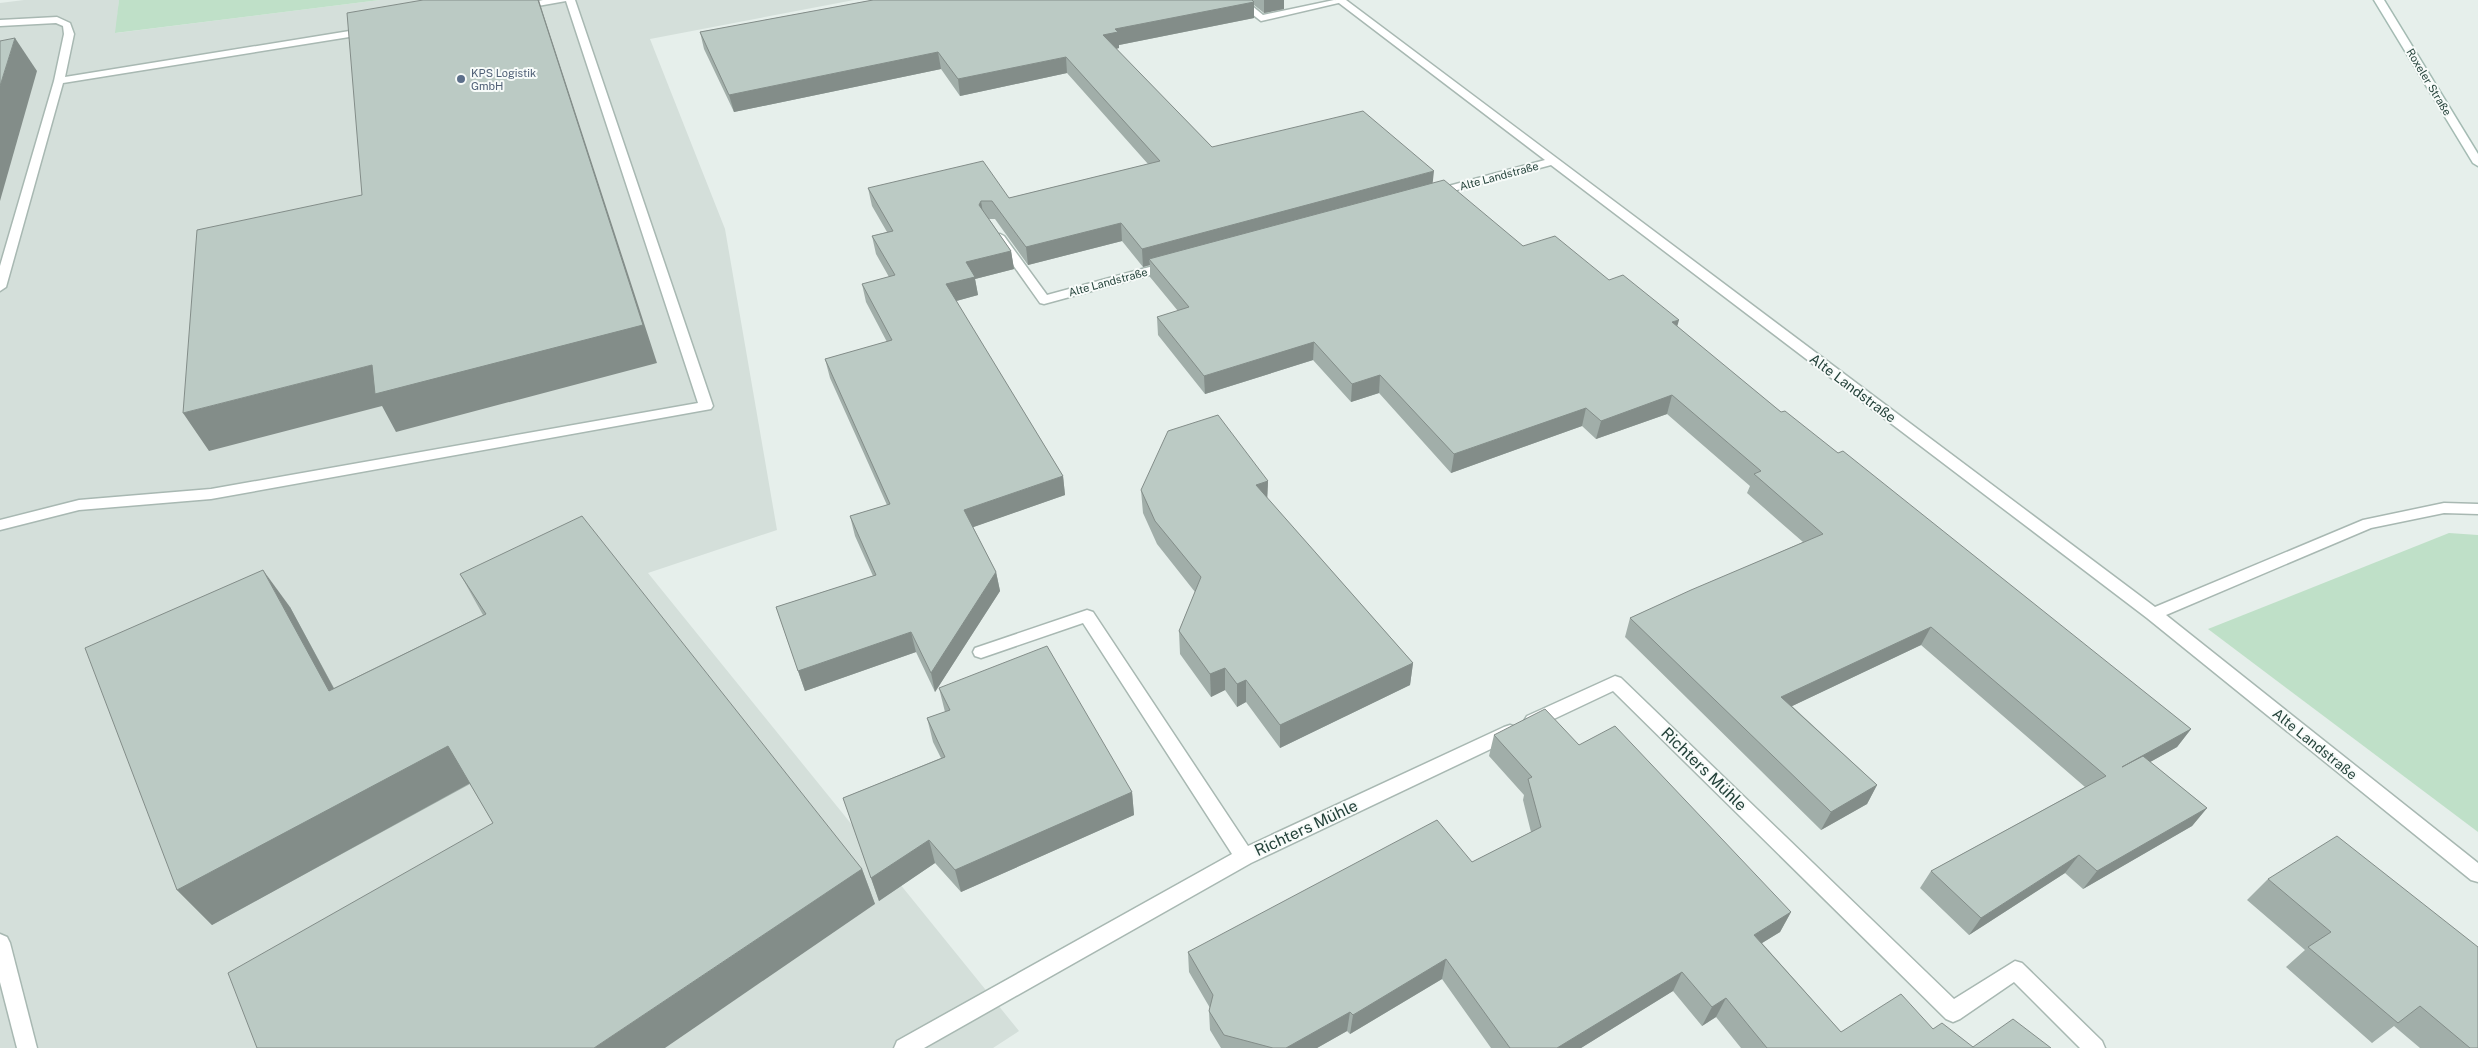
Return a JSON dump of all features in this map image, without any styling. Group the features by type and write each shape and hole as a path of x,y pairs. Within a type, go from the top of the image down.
{"street":[{"path":"513,8 562,0"},
{"path":"0,525 79,505 211,494 706,406 570,0"},
{"path":"1239,0 1261,18 1341,1"},
{"name":"Roxeler Straße","path":"2379,0 2478,163"},
{"name":"Alte Landstraße","path":"1341,1 2153,614 2478,874"},
{"path":"0,24 57,20 67,25 69,34 59,80 0,287"},
{"path":"59,80 374,30"},
{"name":"Alte Landstraße","path":"1419,198 1554,161"},
{"name":"Alte Landstraße","path":"995,230 1044,300 1179,263"},
{"path":"2153,614 2368,524 2444,508 2478,509"},
{"name":"Richters Mühle","path":"981,652 1087,616 1244,857"},
{"name":"Richters Mühle","path":"904,1048 1244,857 1615,682 1954,1012 2015,970 2095,1048"},
{"path":"0,943 27,1048"}],"shaded area":[{"path":"24,0 119,0 116,33 380,0 854,0 650,39 725,229 777,530 648,573 1019,1031 993,1048 0,1048 0,3"}],"green space":[{"path":"119,0 380,0 115,33"},
{"path":"2449,533 2478,535 2478,832 2208,629"}],"building":[{"path":"423,0 538,0 643,325 375,394 372,365 183,413 197,230 362,195 347,13"},
{"path":"873,0 1252,0 1254,2 1115,29 1118,32 1103,35 1212,147 1363,111 1434,171 1142,249 1121,223 1026,247 992,201 981,201 979,205 1011,251 966,262 975,277 946,284 1063,476 964,510 996,572 931,673 911,632 798,671 776,607 876,575 850,516 890,504 825,359 892,340 862,284 895,275 872,236 893,231 868,188 983,161 1009,198 1160,161 1066,57 958,79 938,52 729,95 700,32"},
{"path":"15,38 0,86 0,41"},
{"path":"1444,180 1523,246 1555,236 1609,280 1623,275 1679,320 1672,322 1781,412 1785,411 1838,453 1843,451 2191,729 2122,767 2143,756 2207,808 2097,871 2079,855 1981,918 1931,871 2106,776 1931,627 1781,697 1877,785 1831,812 1630,618 1823,534 1754,474 1761,471 1672,395 1601,421 1586,408 1454,454 1380,375 1352,384 1314,342 1204,376 1157,317 1189,307 1149,259"},
{"path":"1218,415 1268,481 1256,485 1413,663 1280,725 1246,680 1237,684 1225,668 1210,674 1179,631 1201,577 1155,521 1141,490 1168,431"},
{"path":"582,516 862,869 594,1048 257,1048 228,973 493,823 448,746 177,890 85,648 263,570 329,691 486,614 460,574"},
{"path":"1047,646 1132,792 955,870 929,840 871,878 843,798 945,757 927,718 950,710 939,688"},
{"path":"1545,709 1579,745 1615,726 1791,912 1754,935 1841,1032 1901,994 1933,1029 1942,1023 1973,1047 2013,1019 2051,1048 1767,1048 1726,998 1712,1007 1682,972 1557,1048 1510,1048 1446,959 1353,1015 1350,1012 1286,1048 1273,1048 1224,1035 1209,1011 1213,995 1188,952 1437,820 1472,862 1541,827 1528,779 1532,777 1494,735"},
{"path":"2337,836 2478,947 2478,1048 2470,1048 2420,1006 2398,1023 2308,947 2331,932 2268,879"}],"place":[{"name":"KPS Logistik GmbH","path":"461,79"}]}
